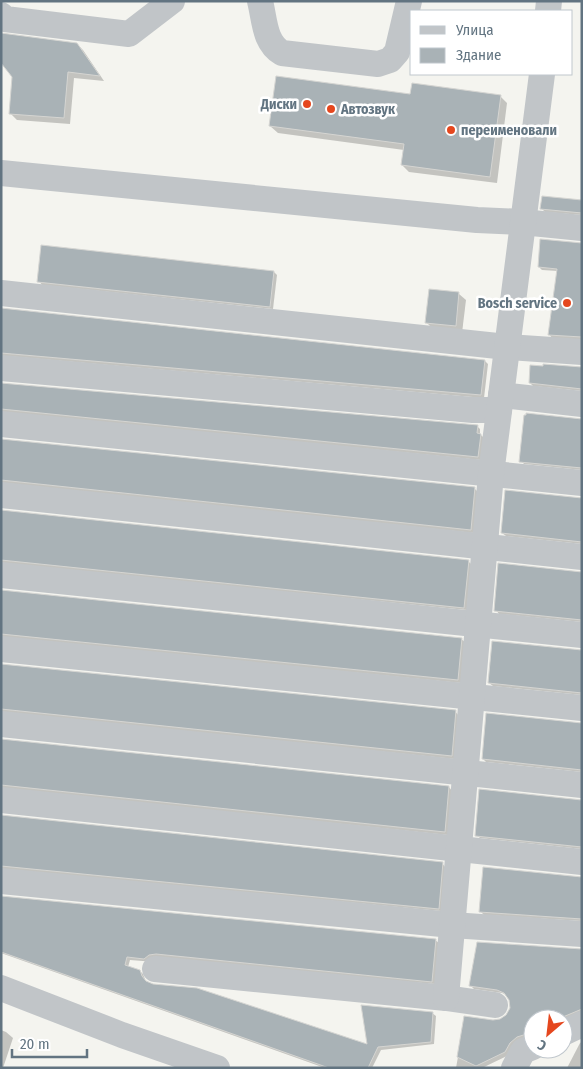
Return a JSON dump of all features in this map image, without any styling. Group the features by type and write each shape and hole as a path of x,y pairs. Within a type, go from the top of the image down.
{"street":[{"path":"1,15 5,19 129,34 172,1"},
{"path":"260,1 268,39 273,48 282,53 378,64 390,60 397,52 409,1"},
{"path":"446,998 491,474 542,75"},
{"path":"1,173 477,220 582,228"},
{"path":"1,293 507,347 582,352"},
{"path":"1,368 473,410 500,403 582,404"},
{"path":"1,424 582,483"},
{"path":"1,495 582,557"},
{"path":"1,575 582,635"},
{"path":"1,649 582,708"},
{"path":"1,724 582,785"},
{"path":"1,800 582,862"},
{"path":"1,881 452,925 582,934"},
{"path":"155,969 446,998 495,1005"},
{"path":"1,988 122,1035 216,1068"},
{"path":"514,1068 523,1051"}],"building":[{"path":"1,33 77,43 100,76 68,72 64,118 9,114 12,77 1,63"},
{"path":"276,76 410,94 412,83 501,95 490,177 401,165 404,144 269,126"},
{"path":"542,196 582,200 582,213 540,209"},
{"name":"Bosch service","path":"540,239 582,243 582,337 548,335 557,269 538,267"},
{"path":"41,245 274,271 270,307 37,282"},
{"name":"Bosch service","path":"429,289 459,292 456,326 425,323"},
{"path":"1,308 485,360 481,395 1,353"},
{"path":"543,364 582,367 582,389 529,383 530,365 543,366"},
{"path":"1,383 478,425 477,433 481,434 478,457 1,409"},
{"path":"526,413 582,419 582,468 519,462 524,415"},
{"path":"1,439 475,487 471,530 1,480"},
{"path":"505,490 582,498 582,542 501,533"},
{"path":"1,510 469,560 464,608 1,560"},
{"path":"498,563 582,572 582,620 494,611"},
{"path":"1,590 462,638 458,680 1,634"},
{"path":"492,641 582,650 582,693 488,683"},
{"path":"1,664 456,710 452,756 1,709"},
{"path":"486,713 582,723 582,770 482,759"},
{"path":"1,739 449,786 445,832 1,785"},
{"path":"479,789 582,800 582,847 475,836"},
{"path":"1,815 443,862 439,909 1,866"},
{"path":"483,867 582,877 582,919 479,912"},
{"path":"1,896 436,939 432,982 156,954 149,955 144,959 127,957 125,965 140,970 146,981 153,984 197,988 367,1044 361,1005 433,1012 431,1042 378,1047 368,1068 329,1068 1,952"},
{"path":"477,942 582,949 582,1009 573,1013 573,1009 523,1009 523,1035 517,1037 510,1043 505,1052 476,1066 457,1057 464,1016 493,1020 500,1019 506,1015 510,1008 509,1000 504,993 497,990 469,986"}],"place":[{"name":"Диски","path":"307,104"},
{"name":"Автозвук","path":"331,109"},
{"name":"переименовали","path":"451,130"},
{"name":"Bosch service","path":"567,303"}]}
